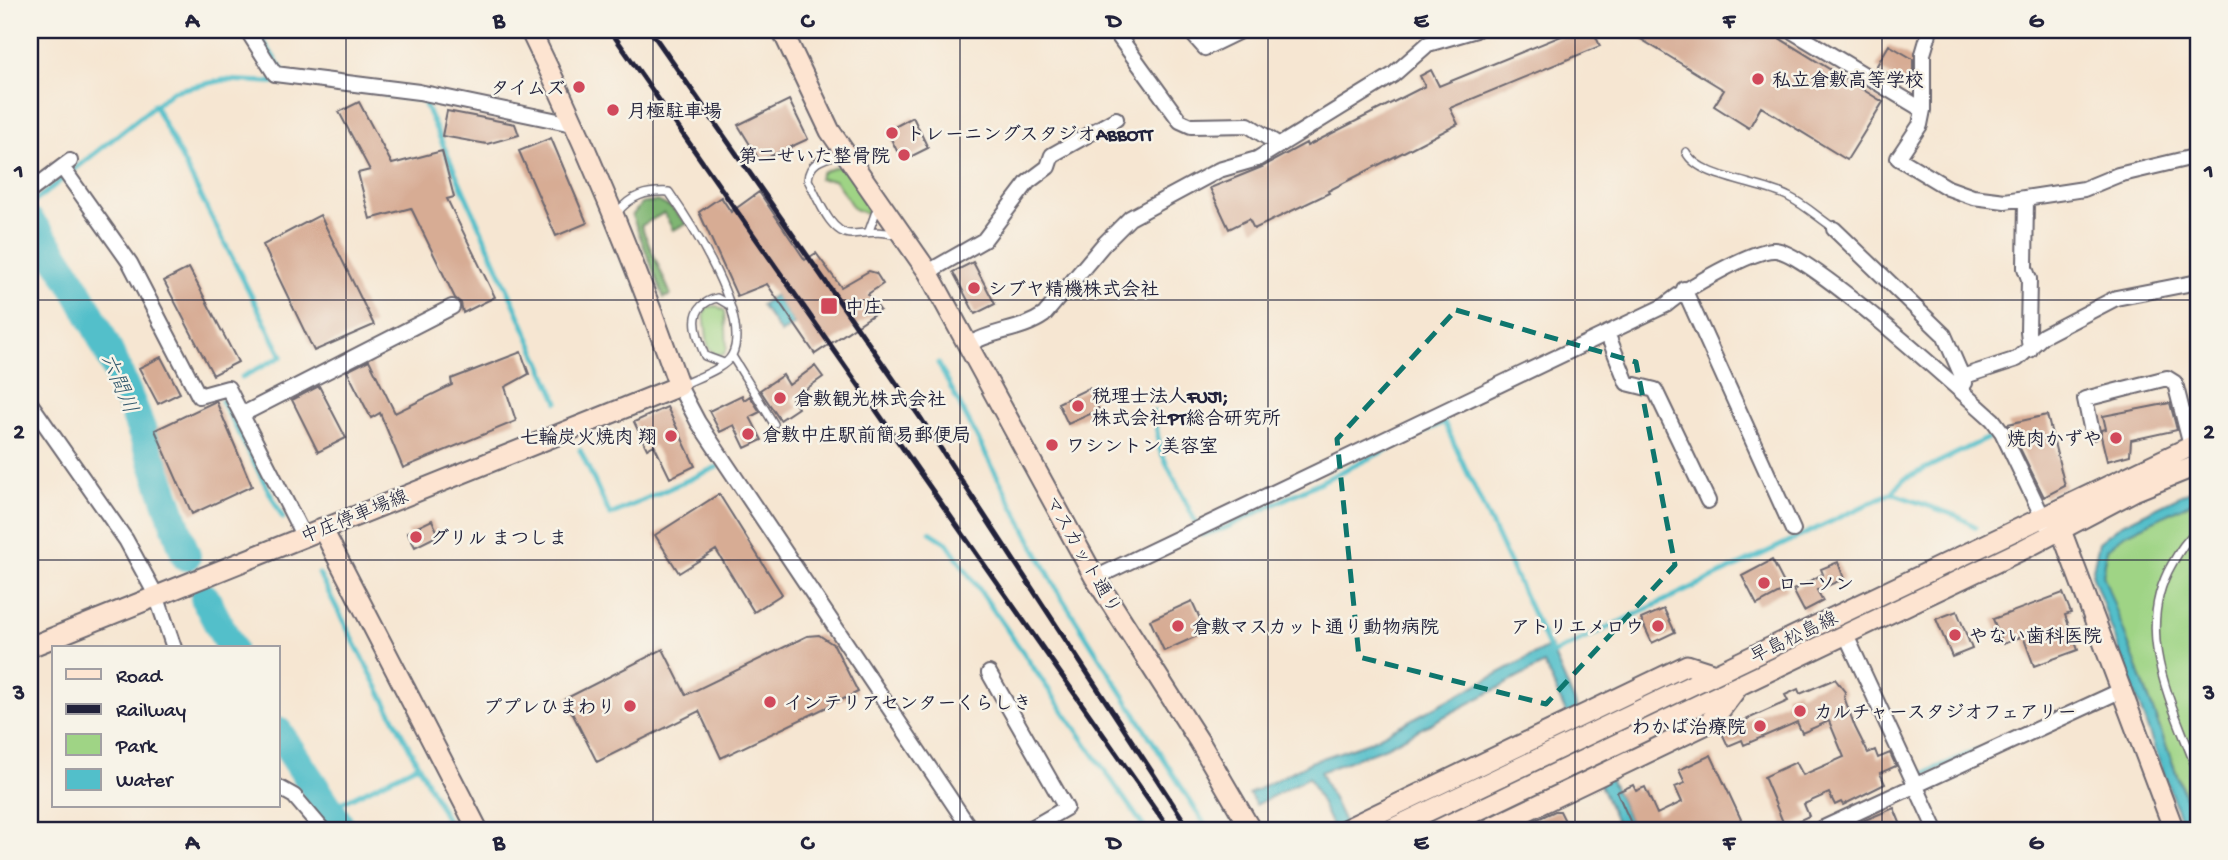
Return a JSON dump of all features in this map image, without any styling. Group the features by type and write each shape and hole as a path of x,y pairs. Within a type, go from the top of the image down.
{"main road":[{"path":"530,30 576,125 679,386"},
{"name":"マスカット通り","path":"782,30 809,92 844,152 928,272 970,344 1030,462 1095,578 1199,741 1251,830"},
{"name":"中庄停車場線","path":"30,647 679,386"},
{"name":"早島松島線","path":"1437,830 1845,633 2052,524 2194,445"},
{"name":"早島松島線","path":"1389,830 1715,674 2052,524 2198,465"},
{"path":"2052,524 2122,690 2174,830"},
{"path":"313,532 478,830"},
{"path":"1348,828 1687,665 1715,674"},
{"path":"1486,830 1703,726 1716,716 1740,684"}],"street":[{"path":"247,30 275,74 419,92 576,125"},
{"path":"1114,30 1180,121 1191,126 1248,125 1279,145"},
{"path":"1189,30 1205,48 1242,30"},
{"path":"970,344 980,338 1032,323 1044,315 1103,244 1130,218 1219,170 1257,159 1392,75 1429,44 1476,30"},
{"path":"1790,30 1923,110"},
{"path":"1930,30 1923,54 1923,110 1920,125 1898,158 1948,188 1973,197 2006,201 2026,199 2084,189 2118,175 2198,156"},
{"path":"928,272 984,240 1028,182 1048,167 1052,156 1115,119"},
{"path":"30,191 67,169 130,264 199,396 228,388 313,532"},
{"path":"2026,199 2025,268 2029,279 2030,349"},
{"path":"1834,229 1944,335 1971,401"},
{"path":"1095,578 1666,305 1684,289 1773,249 1789,253 1860,305 1971,401 2002,432 2052,524"},
{"path":"1962,377 2017,359 2043,336 2116,298 2198,282"},
{"path":"1684,289 1793,530"},
{"path":"243,414 452,307"},
{"path":"1606,333 1627,383 1656,390 1708,501"},
{"path":"2092,432 2085,399 2167,378 2175,383 2194,445"},
{"path":"679,386 698,422 971,830"},
{"path":"30,403 126,540 156,595 173,646"},
{"path":"1845,633 1936,830"},
{"path":"989,673 1066,808 1028,830"},
{"path":"1819,830 1915,783 2122,690"},
{"path":"280,788 294,796 323,830"}],"lane":[{"path":"844,152 812,166 808,180 841,232 869,231 903,236"},
{"path":"1686,152 1691,162 1708,171 1758,184 1790,197 1834,229"},
{"path":"614,216 627,200 649,191 669,191 690,223 731,307 735,331 732,356 725,363 679,386"},
{"path":"869,231 879,202"},
{"path":"725,363 705,356 696,319 697,308 703,302 717,298 731,307"},
{"path":"732,356 774,424"},
{"path":"2198,530 2187,540 2160,586 2154,612 2157,659 2198,773"}],"highlighted area":[{"path":"1456,310 1636,362 1675,565 1546,704 1359,657 1337,439"}],"green space":[{"path":"839,166 859,187 866,201 867,214 854,209 835,180 819,179 822,172"},
{"path":"657,201 672,208 687,224 673,230 664,213 641,226 671,295 664,298 632,216 641,204"},
{"path":"717,306 725,311 727,348 724,354 715,355 708,346 704,313 707,307"},
{"path":"2198,499 2198,830 2103,576 2107,549 2124,535"}],"water":[{"path":"775,295 795,324 781,333 761,305"},
{"path":"2198,487 2198,499 2124,535 2107,549 2103,575 2197,830 2184,830 2092,574 2099,542 2122,524"},
{"path":"1550,646 1578,710 1567,715 1544,664 1386,747 1320,772 1348,830 1334,830 1309,777 1256,805 1249,794 1311,762 1369,742"},
{"path":"1610,778 1634,830 1620,830 1599,783"}],"building":[{"path":"1576,30 1593,30 1600,46 1450,108 1458,124 1328,191 1329,193 1254,229 1249,219 1229,229 1210,188 1262,167 1306,143 1307,146 1425,86 1420,76 1431,70 1439,86"},
{"path":"1626,30 1766,30 1883,102 1847,160 1761,107 1749,128 1714,106 1724,90"},
{"path":"1889,45 1913,59 1913,74 1907,85 1876,67"},
{"path":"789,100 808,139 760,161 738,125"},
{"path":"359,102 392,164 442,151 454,197 447,199 495,297 463,313 461,303 455,298 411,208 370,219 358,173 370,170 339,112"},
{"path":"447,111 515,124 519,135 487,144 442,136"},
{"path":"913,117 928,148 902,161 887,131"},
{"path":"551,138 587,223 556,236 519,151"},
{"path":"759,192 805,260 816,253 841,287 869,271 876,273 883,284 868,294 880,310 815,354 767,284 737,296 699,212 721,197 731,212"},
{"path":"320,215 374,325 314,351 263,245"},
{"name":"シブヤ精機株式会社","path":"973,262 995,304 975,314 953,272"},
{"path":"189,268 238,362 213,375 164,281"},
{"path":"521,352 529,374 505,387 516,421 403,468 380,413 371,418 347,371 369,360 395,413 452,385 451,379"},
{"path":"161,357 180,393 158,404 139,368"},
{"name":"倉敷観光株式会社","path":"815,366 823,377 792,399 798,408 780,420 760,390 783,375 789,385"},
{"path":"319,386 346,438 318,452 292,400"},
{"name":"税理士法人FUJI; 株式会社PT総合研究所","path":"1089,388 1099,410 1068,424 1058,403"},
{"path":"742,395 744,400 750,396 760,412 750,417 762,440 745,448 734,425 720,432 709,411"},
{"path":"216,401 252,486 192,514 155,430"},
{"path":"2170,403 2177,430 2131,440 2130,455 2107,461 2101,436 2101,430 2106,429 2103,416"},
{"path":"667,407 695,466 670,478 654,445 647,449 634,422"},
{"path":"2047,415 2065,486 2044,497 2008,424"},
{"path":"719,494 782,594 754,612 716,550 679,573 655,535"},
{"path":"432,520 439,535 415,547 407,532"},
{"name":"ローソン","path":"1772,560 1787,589 1757,605 1742,576"},
{"path":"1838,562 1844,579 1817,590 1823,601 1804,611 1793,590 1823,574 1821,569"},
{"path":"2063,593 2071,613 2065,615 2078,650 2034,666 2023,636 2003,644 1993,619"},
{"name":"倉敷マスカット通り動物病院","path":"1192,601 1206,632 1164,651 1150,620"},
{"name":"アトリエメロウ","path":"1664,609 1675,632 1652,643 1641,619"},
{"name":"やない歯科医院","path":"1957,611 1972,649 1952,657 1936,619"},
{"path":"819,635 834,645 858,692 721,758 699,711 597,762 565,699 663,649 686,695 807,636"},
{"path":"1835,679 1845,692 1844,697 1855,727 1868,753 1875,750 1878,758 1890,753 1896,766 1880,773 1885,784 1843,805 1841,802 1835,805 1829,793 1804,804 1809,816 1785,827 1764,777 1796,762 1803,775 1844,757 1829,721 1802,733 1797,722 1744,745 1742,740 1728,746 1721,731 1788,701 1785,695 1798,689 1800,694"},
{"path":"1711,755 1746,830 1701,830 1699,826 1689,830 1634,830 1617,792 1633,785 1636,791 1645,787 1657,814 1682,802 1675,787 1685,783 1679,770"},
{"path":"1894,808 1903,830 1841,830 1865,820"},
{"path":"1560,811 1566,823 1551,830 1514,830"}],"waterway":[{"path":"256,30 283,71"},
{"path":"30,205 173,91 224,80 290,83"},
{"path":"386,95 423,100 558,402"},
{"path":"154,104 282,356 242,377"},
{"name":"六間川","path":"30,222 57,258 102,338 140,426 186,556"},
{"path":"938,363 1057,590 1206,826 1198,830"},
{"path":"222,401 283,518"},
{"path":"1154,412 1160,450 1202,535 1225,528 1444,422 1551,653"},
{"path":"1892,493 1904,479 1990,437"},
{"path":"580,450 610,515 717,467"},
{"path":"1548,656 1891,493 1957,516 1976,527"},
{"path":"930,532 947,543 1146,830"},
{"path":"319,574 452,830"},
{"name":"六間川","path":"205,598 230,646"},
{"name":"六間川","path":"280,735 343,830"},
{"path":"1919,776 1977,750"},
{"path":"329,809 418,765"}],"railway":[{"path":"610,30 1170,830"},
{"path":"650,30 922,420 1190,830"}],"place":[{"name":"私立倉敷高等学校","path":"1758,79"},
{"name":"タイムズ","path":"579,87"},
{"name":"月極駐車場","path":"613,110"},
{"name":"トレーニングスタジオABBOTT","path":"892,133"},
{"name":"第二せいた整骨院","path":"904,155"},
{"name":"シブヤ精機株式会社","path":"974,288"},
{"name":"中庄","path":"829,306"},
{"name":"倉敷観光株式会社","path":"780,398"},
{"name":"税理士法人FUJI; 株式会社PT総合研究所","path":"1078,406"},
{"name":"倉敷中庄駅前簡易郵便局","path":"748,434"},
{"name":"七輪炭火焼肉 翔","path":"671,436"},
{"name":"焼肉かずや","path":"2116,438"},
{"name":"ワシントン美容室","path":"1052,445"},
{"name":"グリル まつしま","path":"416,537"},
{"name":"ローソン","path":"1764,583"},
{"name":"倉敷マスカット通り動物病院","path":"1178,626"},
{"name":"アトリエメロウ","path":"1658,626"},
{"name":"やない歯科医院","path":"1955,635"},
{"name":"インテリアセンターくらしき","path":"770,702"},
{"name":"ププレひまわり","path":"630,706"},
{"name":"カルチャースタジオフェアリー","path":"1800,711"},
{"name":"わかば治療院","path":"1760,726"}]}
